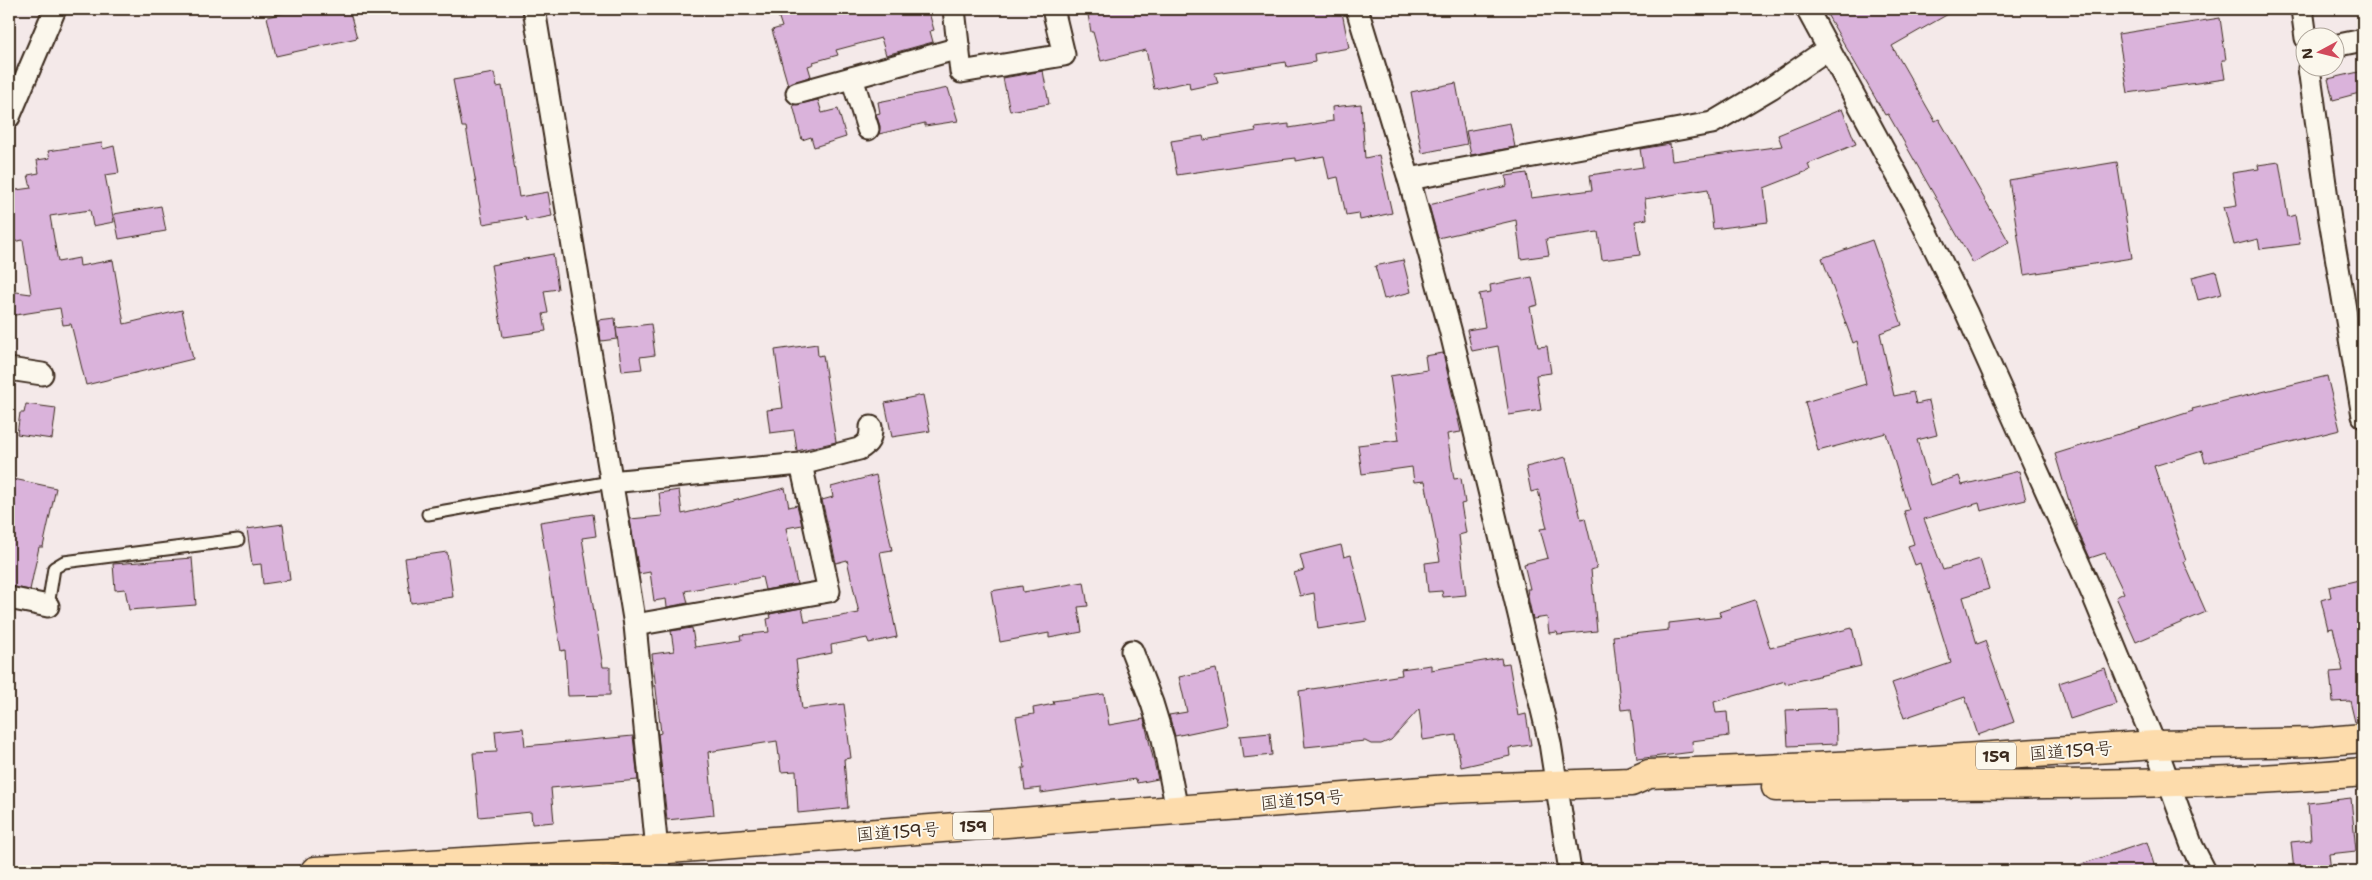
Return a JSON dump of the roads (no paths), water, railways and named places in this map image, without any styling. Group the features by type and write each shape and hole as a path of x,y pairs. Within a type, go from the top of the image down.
{"highway":[{"name":"国道159号","path":"315,871 658,861 1176,810 1448,789 1631,782 1649,774 1860,765 2155,745 2315,742 2363,738"},
{"name":"国道159号","path":"1631,782 1649,790 1861,785 2014,786 2304,777 2363,772"}],"street":[{"path":"9,117 55,9"},
{"path":"534,9 610,482 635,624 658,861"},
{"path":"954,9 961,72 1064,55 1053,9"},
{"path":"1357,9 1410,179 1488,481 1550,743 1570,871"},
{"path":"1807,9 1914,206 1966,314 2093,595 2155,745 2192,846 2205,871"},
{"path":"2302,9 2305,28"},
{"path":"2344,44 2363,40"},
{"path":"797,93 959,48"},
{"path":"1410,179 1712,123 1771,88 1829,48"},
{"path":"852,78 868,129"},
{"path":"2310,78 2330,220 2363,416"},
{"path":"9,369 42,374"},
{"path":"610,482 801,464 859,449 867,445 871,437 871,427"},
{"path":"635,624 828,591 801,464"},
{"path":"9,598 48,606"},
{"path":"1132,651 1163,739 1176,810"}],"lane":[{"path":"428,514 610,482"},
{"path":"48,606 54,568 64,562 238,540"}]}
